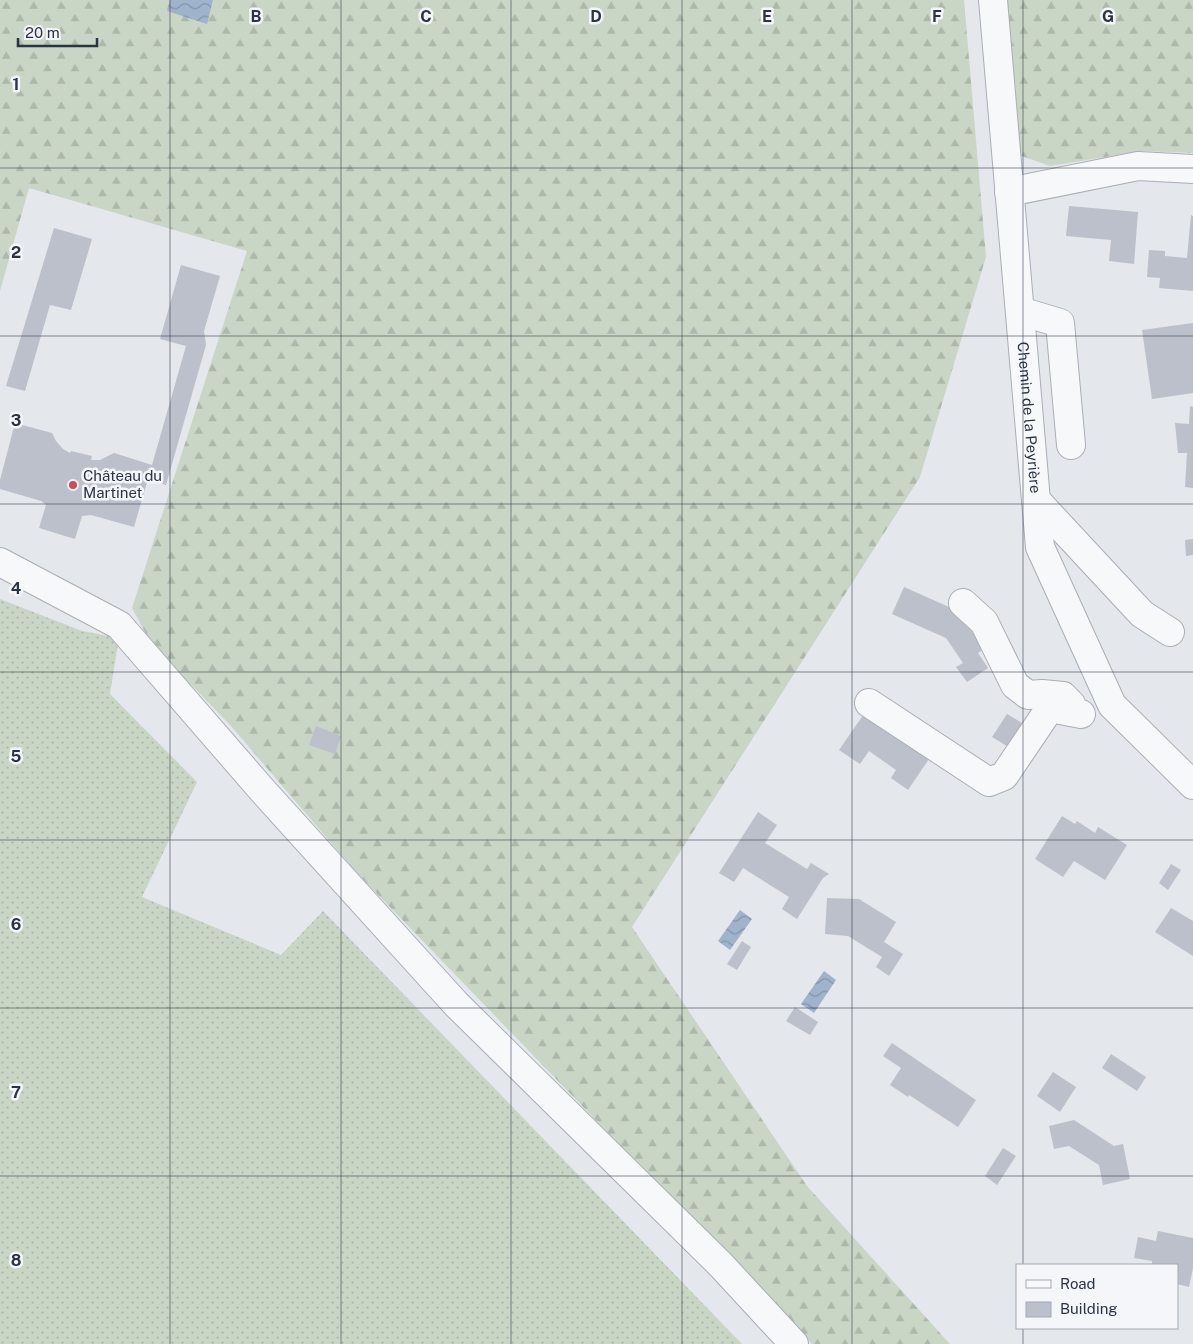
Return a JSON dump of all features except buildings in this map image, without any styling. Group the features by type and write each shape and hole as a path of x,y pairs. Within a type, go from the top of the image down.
{"street":[{"name":"Chemin de la Peyrière","path":"993,0 1040,547 1112,705 1193,785"},
{"path":"1010,192 1138,166 1193,169"},
{"path":"1020,312 1060,323 1071,445"},
{"path":"1036,500 1142,614 1170,632"},
{"path":"0,562 119,624 263,791 456,1004 721,1265 794,1344"},
{"path":"869,704 988,782 1004,776 1050,708 1081,714 1063,696 1042,694 1028,696 1015,685 984,622 963,603"}],"green space":[{"path":"0,0 964,0 986,257 920,477 632,927 807,1186 950,1344 812,1344 356,872 230,725 151,643 132,608 247,251 29,188 0,291"},
{"path":"1002,0 1193,0 1193,153 1142,151 1050,166 1013,153"},
{"path":"0,599 82,631 119,638 110,694 197,782 142,897 281,955 323,911 742,1344 0,1344"}],"water":[{"path":"170,0 213,0 207,24 167,11"},
{"path":"740,910 752,919 730,950 718,941"},
{"path":"824,971 836,980 814,1013 801,1004"}],"place":[{"name":"Château du Martinet","path":"73,485"}]}
